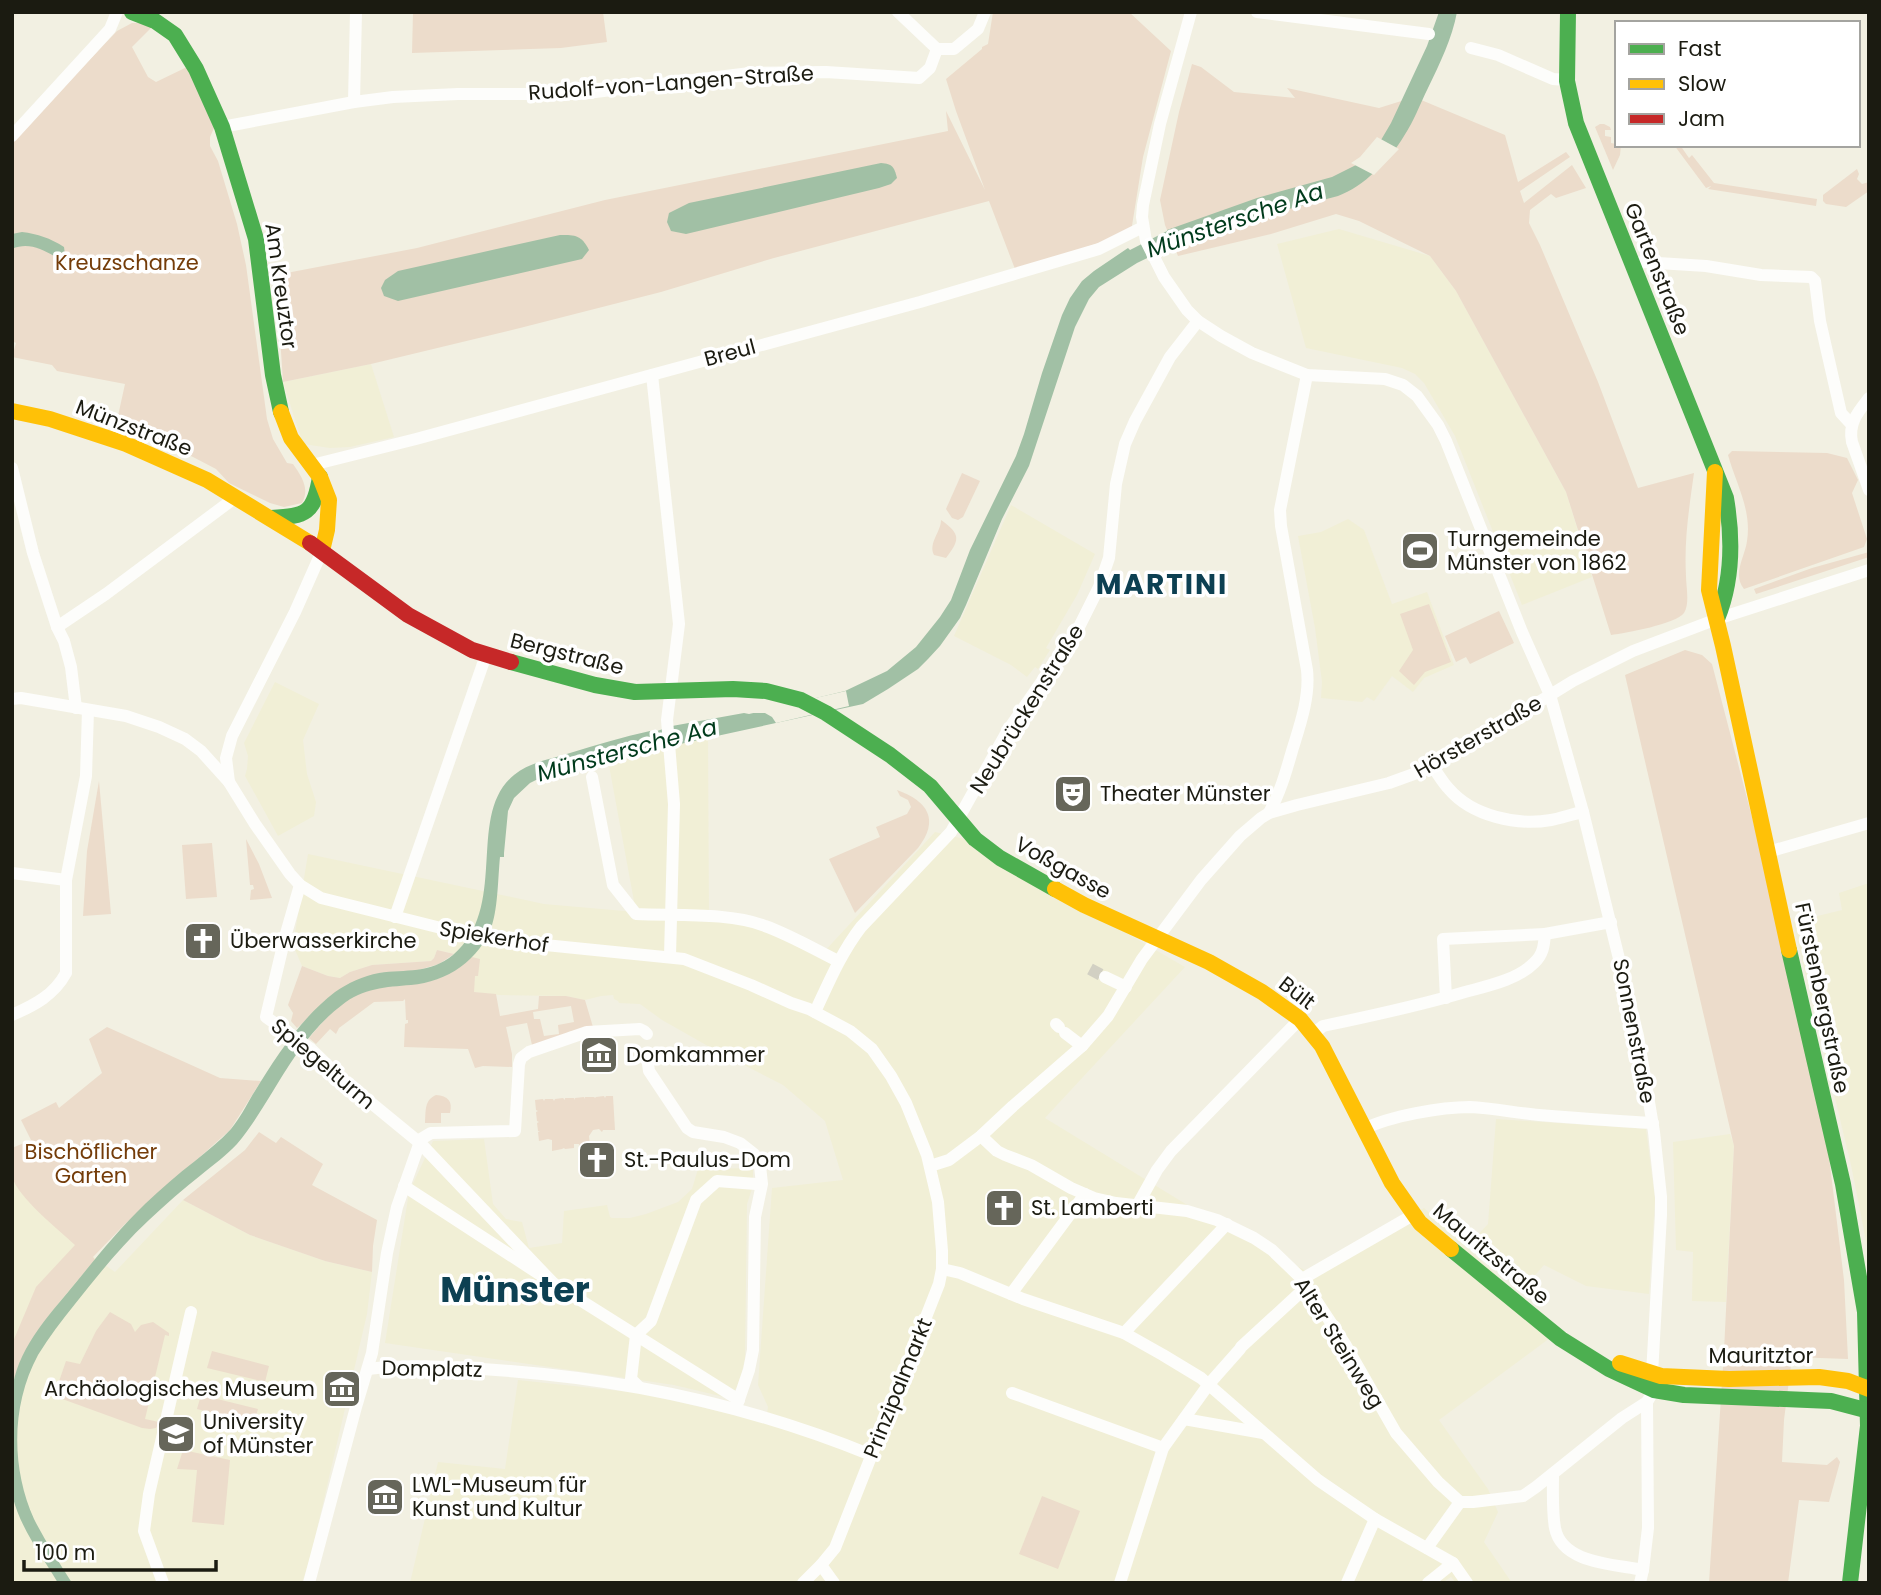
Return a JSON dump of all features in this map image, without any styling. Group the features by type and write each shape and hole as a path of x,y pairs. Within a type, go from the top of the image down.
{"main road":[{"name":"Am Kreuztor","path":"132,12 155,21 175,35 196,69 222,128 256,239 272,375 283,420 291,438 316,471 328,500 329,514 322,551"},
{"name":"Gartenstraße","path":"1568,12 1566,80 1576,123 1715,472 1709,590 1717,619"},
{"name":"Münzstraße","path":"12,411 50,419 126,444 207,480 236,497"},
{"path":"271,518 300,515 308,509 317,491 316,471"},
{"name":"Bergstraße","path":"236,497 322,551 408,615 456,642 486,655 595,685 635,692 752,689 779,693 808,703 851,728 930,786 956,826"},
{"name":"Fürstenbergstraße","path":"1717,619 1771,851 1855,1247 1865,1311 1869,1411 1850,1583"},
{"name":"Voßgasse","path":"956,826 1000,858 1084,905 1157,939"},
{"name":"Bült","path":"1157,939 1187,951 1234,976 1300,1018 1322,1046 1364,1129"},
{"name":"Mauritzstraße","path":"1364,1129 1392,1183 1425,1229 1561,1339 1651,1389"},
{"name":"Mauritztor","path":"1651,1389 1670,1377 1819,1377 1869,1389"},
{"name":"Mauritztor","path":"1651,1389 1684,1395 1817,1400 1869,1411"}],"street":[{"path":"12,136 110,29 117,12"},
{"path":"354,102 356,12"},
{"path":"898,12 937,49 954,49 978,29 985,12"},
{"path":"1191,12 1172,75 1143,205 1144,234 1153,257 1174,293 1198,321"},
{"path":"1257,12 1329,17 1429,34"},
{"path":"1471,48 1498,55 1553,79 1566,80"},
{"name":"Rudolf-von-Langen-Straße","path":"222,128 393,97 458,93 579,94 750,73 826,72 919,78 930,68 937,49"},
{"name":"Breul","path":"316,471 416,439 920,302 1144,234"},
{"path":"1633,265 1642,262 1706,266 1761,275 1811,277 1815,281 1820,321 1841,413 1852,425"},
{"name":"Sonnenstraße","path":"1198,321 1245,350 1307,375 1385,379 1403,385 1417,396 1446,441 1550,695 1583,812 1638,1035 1653,1123 1661,1196 1651,1389 1648,1528 1641,1576"},
{"name":"Neubrückenstraße","path":"815,1012 838,961 861,927 956,826 1008,730 1077,631 1109,558 1116,484 1125,444 1170,357 1198,321"},
{"path":"652,375 679,624 668,727 674,804 670,956"},
{"path":"1269,813 1280,790 1300,725 1308,685 1280,510 1307,375"},
{"path":"1869,398 1852,425 1852,442 1869,490"},
{"path":"12,468 33,553 64,642 82,709 86,776 66,880 66,973 60,984 46,998 12,1015"},
{"path":"57,627 236,497"},
{"path":"229,782 226,758 232,736 295,612 322,551"},
{"name":"Hörsterstraße","path":"930,1166 949,1160 981,1136 1082,1046 1108,1016 1142,959 1214,864 1252,825 1269,813 1389,783 1433,767 1573,681 1633,651 1717,619 1869,570"},
{"path":"395,917 486,655"},
{"name":"Spiekerhof","path":"12,699 21,698 126,716 185,739 201,751 229,782 290,874 300,885 321,898 469,937 670,956 699,964 815,1012"},
{"path":"201,751 217,748 232,736"},
{"path":"1433,767 1450,790 1463,801 1492,815 1526,821 1550,820 1583,812"},
{"path":"592,777 612,885 636,915 725,918 764,925 838,961"},
{"path":"1771,851 1869,824"},
{"path":"12,873 66,880"},
{"name":"Spiegelturm","path":"300,885 266,1017 308,1047 342,1079 420,1143"},
{"path":"1446,998 1443,939 1545,934 1611,922"},
{"path":"1313,1034 1323,1027 1446,998 1496,983 1528,969 1535,962 1542,952 1545,934"},
{"path":"1105,977 1126,987"},
{"name":"Prinzipalmarkt","path":"803,1583 835,1548 939,1284 942,1269 937,1202 930,1166 906,1103 872,1049 836,1022 815,1012"},
{"path":"1137,1206 1171,1151 1300,1018"},
{"path":"1060,1028 1082,1046"},
{"path":"554,1283 420,1143 421,1139 431,1133 515,1130 519,1064 521,1058 529,1052 587,1032 640,1029 647,1034"},
{"path":"647,1057 649,1071 684,1125 690,1130 730,1139 747,1147 757,1158 762,1177 755,1217 753,1350 738,1404"},
{"path":"1364,1129 1394,1119 1458,1107 1653,1123"},
{"name":"Alter Steinweg","path":"981,1136 1004,1155 1031,1165 1086,1194 1116,1203 1187,1211 1227,1224 1272,1250 1302,1279 1345,1344 1396,1433 1438,1482 1460,1502"},
{"name":"Domplatz","path":"420,1143 404,1186 388,1245 368,1369 462,1368 549,1375 738,1404"},
{"path":"639,1387 631,1379 636,1335 651,1321 696,1200 718,1181 756,1184"},
{"path":"404,1186 738,1404 871,1455"},
{"path":"1011,1294 1086,1194"},
{"path":"1120,1583 1163,1448 1209,1384 1241,1348 1303,1290 1302,1279 1413,1215"},
{"path":"1124,1334 1227,1224"},
{"path":"942,1269 960,1273 1124,1334 1172,1361 1209,1384 1318,1480 1375,1519 1453,1563 1467,1583"},
{"path":"163,1583 145,1538 144,1524 191,1312"},
{"path":"309,1583 368,1369"},
{"path":"1427,1548 1460,1502 1523,1496 1622,1418 1651,1389"},
{"path":"1012,1393 1163,1448"},
{"path":"1184,1419 1263,1433"},
{"path":"1553,1474 1555,1527 1558,1538 1570,1551 1589,1560 1641,1576"},
{"path":"1347,1583 1375,1519"},
{"path":"1448,1578 1453,1563"},
{"path":"1428,1583 1453,1563"},
{"path":"821,1565 834,1583"}],"shaded area":[{"path":"1339,229 1430,256 1456,291 1566,492 1592,577 1522,605 1455,436 1424,383 1415,374 1402,368 1306,348 1277,244"},
{"path":"371,364 394,437 350,447 330,448 303,444 283,382"},
{"path":"1011,505 1095,554 1077,595 1046,648 1050,650 1038,669 1035,667 1027,677 1011,665 954,636"},
{"path":"1348,519 1364,530 1392,604 1427,592 1454,665 1424,678 1413,692 1392,676 1374,701 1367,697 1362,702 1321,698 1322,682 1315,628 1298,536 1321,532"},
{"path":"275,682 319,704 303,740 307,774 316,802 314,816 278,836 245,776 248,756 244,743"},
{"path":"708,734 709,919 760,928 821,955 935,832 973,841 1036,881 1185,967 1045,1118 1202,1214 1308,1272 1424,1208 1558,1332 1439,1420 1488,1489 1498,1512 1484,1542 1512,1583 1456,1583 1451,1577 1442,1583 410,1583 438,1462 505,1469 518,1380 639,1393 766,1422 768,1407 758,1385 772,1188 843,1180 825,1121 783,1085 662,1020 640,1004 619,1003 613,995 585,1000 566,996 473,992 475,976 454,954 437,950 431,961 372,965 340,978 302,966 293,945 308,854 544,904 636,912 608,760"},
{"path":"1869,883 1869,1256 1851,1165 1793,922 1842,910 1839,893"},
{"path":"1496,1119 1646,1129 1655,1199 1649,1294 1586,1286 1544,1265 1523,1289 1471,1242 1488,1224"},
{"path":"1730,1134 1734,1145 1726,1302 1692,1301 1693,1252 1676,1250 1673,1142"},
{"path":"484,1139 493,1204 506,1219 522,1222 529,1248 562,1243 564,1211 607,1205 610,1217 630,1218 678,1202 692,1189 698,1169 753,1168 753,1186 747,1204 745,1358 736,1389 724,1397 674,1385 385,1343 409,1192 433,1141"},
{"name":"University of Münster","path":"12,1176 18,1188 76,1245 115,1272 183,1200 250,1235 325,1261 372,1272 367,1314 311,1555 302,1583 12,1583"}],"green space":[{"path":"413,12 603,12 607,42 561,48 412,53"},
{"path":"993,12 1129,12 1171,51 1143,157 1131,232 1015,269 989,201 774,258 661,292 371,364 283,382 276,275 417,248 605,200 948,131 946,111 985,190 946,79 988,44"},
{"name":"Kreuzschanze","path":"132,23 152,27 132,47 148,77 156,82 187,67 215,126 210,137 210,146 218,161 246,265 267,419 273,439 287,463 293,464 302,478 305,493 302,503 284,507 270,503 229,483 216,469 193,457 116,425 125,384 57,371 52,365 12,357 16,343 12,341 12,141 117,31"},
{"path":"1192,64 1201,67 1234,92 1295,98 1287,88 1379,108 1414,97 1505,135 1518,182 1566,152 1570,157 1520,191 1524,203 1572,165 1586,188 1556,198 1551,194 1530,210 1529,223 1598,382 1638,488 1694,473 1686,537 1687,600 1684,613 1671,621 1611,635 1566,492 1456,291 1430,256 1359,221 1336,214 1271,234 1178,256 1165,225 1160,200"},
{"path":"1604,124 1610,127 1611,130 1605,130 1605,136 1611,137 1611,143 1615,144 1615,147 1621,147 1613,170 1595,127"},
{"path":"1675,147 1681,147 1689,158 1692,155 1714,183 1817,199 1816,206 1708,189 1711,186 1706,188"},
{"path":"1857,169 1857,179 1862,184 1869,182 1869,191 1846,207 1826,204 1823,195"},
{"path":"1732,451 1827,453 1847,458 1858,480 1852,493 1867,539 1864,547 1744,589 1739,571 1748,530 1742,497 1728,455"},
{"path":"962,473 980,481 963,517 958,520 952,518 946,509"},
{"path":"941,520 952,529 956,538 946,558 934,555 933,551"},
{"path":"1869,552 1869,557 1756,594 1754,589 1812,568"},
{"path":"1429,604 1451,662 1425,672 1414,685 1399,671 1413,650 1400,614"},
{"path":"1499,611 1514,643 1470,664 1466,657 1456,662 1445,636"},
{"path":"1685,650 1702,655 1712,664 1759,844 1829,1157 1844,1280 1848,1359 1792,1357 1782,1462 1827,1465 1837,1457 1840,1462 1829,1502 1799,1500 1788,1583 1709,1583 1734,1146 1625,675"},
{"path":"99,781 111,914 83,916 87,851"},
{"path":"897,790 923,806 929,820 925,838 855,913 829,859 880,837 876,827 907,814 911,807 908,800 900,796"},
{"path":"246,839 272,898 250,900 251,890 254,889 253,885 250,885"},
{"path":"212,843 217,897 186,899 182,845"},
{"path":"437,950 454,954 439,964 415,971 379,973 297,1028 291,1021 293,1013 288,1005 302,966 340,978 372,965 431,961"},
{"path":"472,957 480,959 474,992 496,994 500,1016 538,1009 539,996 566,996 585,1000 593,1027 568,1032 566,1036 532,1045 527,1023 506,1027 512,1067 475,1068 468,1049 404,1047 405,1024 408,1023 405,999 374,1002 339,1028 336,1034 330,1029 316,1044 309,1038 340,1005 363,991 431,981","holes":["571,1006 574,1022 558,1025 559,1034 544,1036 540,1019 534,1019 533,1012"]},
{"name":"Bischöflicher Garten","path":"107,1027 220,1078 261,1081 230,1130 125,1224 93,1257 95,1260 38,1332 13,1382 12,1344 36,1287 75,1245 39,1213 15,1184 11,1173 12,1148 31,1140 21,1120 56,1102 59,1108 102,1073 89,1039"},
{"path":"436,1095 449,1100 450,1113 441,1113 441,1123 425,1123 428,1103"},
{"path":"613,1096 615,1130 593,1130 589,1136 590,1146 580,1147 579,1144 574,1144 574,1148 552,1151 552,1140 539,1141 535,1100 575,1100"},
{"name":"Bischöflicher Garten","path":"259,1132 276,1143 281,1137 323,1164 312,1185 377,1220 372,1272 325,1261 250,1235 183,1200 245,1150"},
{"path":"110,1312 131,1324 135,1332 141,1325 153,1322 169,1333 169,1336 165,1335 145,1419 159,1422 156,1428 142,1428 54,1396 66,1361 80,1364 96,1331"},
{"path":"212,1351 269,1366 265,1382 207,1368"},
{"path":"201,1395 258,1409 254,1423 197,1409"},
{"path":"183,1450 230,1460 224,1525 192,1522 197,1470 177,1469"},
{"path":"1042,1496 1080,1511 1058,1569 1019,1554"}],"water":[{"name":"Münstersche Aa","path":"1439,12 1457,12 1441,60 1404,136 1384,163 1366,179 1338,196 1243,221 1172,246 1137,263 1099,287 1089,299 1075,327 1029,466 1002,519 960,618 940,646 918,669 863,704 629,754 536,780 514,798 508,811 504,857 500,857 494,918 487,938 471,959 437,979 358,995 320,1024 237,1144 168,1202 129,1240 70,1310 38,1355 29,1374 19,1415 18,1458 26,1499 34,1519 72,1583 58,1583 27,1531 12,1492 12,1392 17,1370 30,1342 58,1304 128,1222 231,1129 280,1053 322,1003 356,980 379,973 427,968 453,955 470,935 480,912 492,813 500,792 514,775 541,761 630,736 672,726 749,714 845,691 887,671 916,647 951,600 970,550 1016,456 1062,315 1082,281 1128,248 1130,250 1167,230 1257,198 1332,177 1356,165 1381,140 1391,123 1427,46"},
{"path":"881,163 892,167 897,178 891,184 879,188 686,234 671,231 667,222 669,213 689,203"},
{"path":"22,232 54,241 64,247 65,255 60,259 31,247 12,249 12,234"},
{"path":"560,235 578,237 589,250 582,259 398,301 384,296 381,288 385,280 398,271"}],"pier":[{"path":"1377,137 1399,149 1374,175 1351,163 1360,157"},
{"path":"846,691 849,706 776,723 765,713 749,713"}],"tunnel":[{"path":"1090,969 1105,977"}],"traffic: fast":[{"path":"132,12 155,21 175,35 196,69 222,127 256,239 273,375 281,412"},
{"path":"1568,12 1567,81 1576,123 1726,498 1730,529 1729,574 1717,619"},
{"path":"271,518 293,516 306,511 315,499 320,477"},
{"path":"511,662 595,685 635,692 733,689 766,691 801,700 890,755 930,786 975,839 1000,858 1055,889"},
{"path":"1789,950 1843,1184 1865,1312 1868,1426 1850,1583"},
{"path":"1451,1249 1561,1339 1609,1369 1654,1390 1684,1395 1831,1401 1869,1411"}],"traffic: slow":[{"path":"12,411 50,419 126,444 207,480 310,543"},
{"path":"281,412 291,438 320,477 329,500 322,551"},
{"path":"1715,472 1709,590 1789,950"},
{"path":"1055,889 1209,962 1262,992 1300,1019 1322,1046 1392,1183 1420,1223 1451,1249"},
{"path":"1620,1363 1661,1376 1729,1379 1819,1377 1848,1381 1869,1389"}],"traffic: jam":[{"path":"310,543 408,615 472,650 511,662"}],"place":[{"name":"Turngemeinde Münster von 1862","path":"1420,551"},
{"name":"Theater Münster","path":"1073,794"},
{"name":"Überwasserkirche","path":"203,941"},
{"name":"Domkammer","path":"599,1055"},
{"name":"St.-Paulus-Dom","path":"597,1160"},
{"name":"St. Lamberti","path":"1004,1208"},
{"name":"Archäologisches Museum","path":"342,1389"},
{"name":"University of Münster","path":"176,1434"},
{"name":"LWL-Museum für Kunst und Kultur","path":"385,1497"}],"district":[{"name":"MARTINI","path":"1162,584"},
{"name":"Münster","path":"515,1290"}]}
